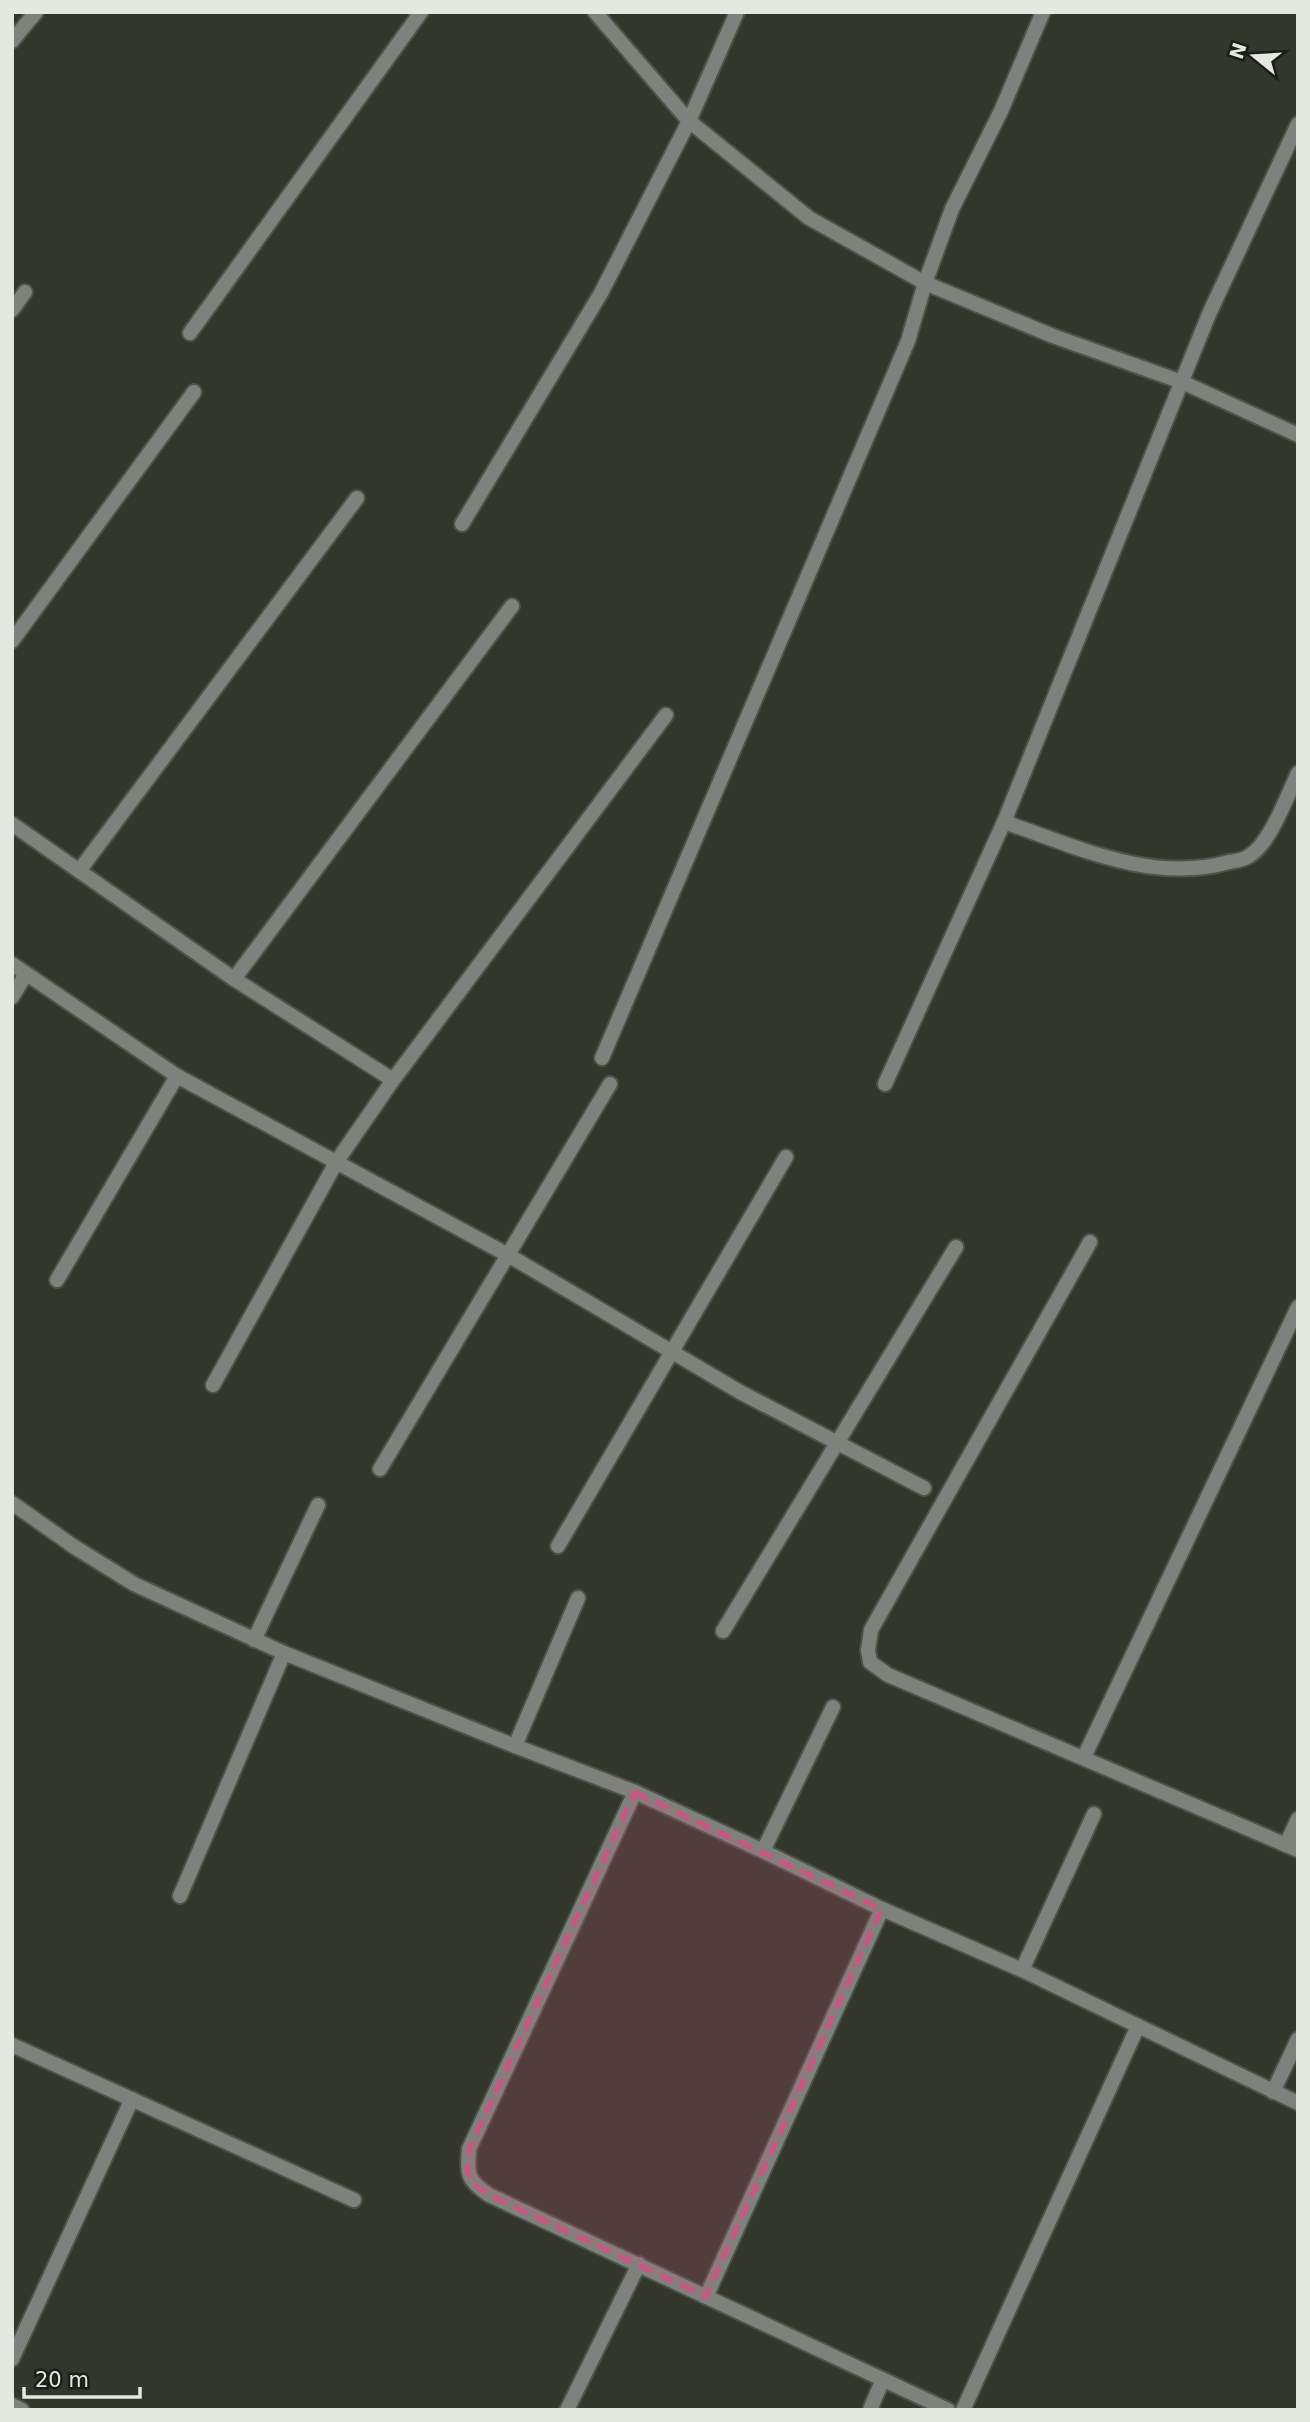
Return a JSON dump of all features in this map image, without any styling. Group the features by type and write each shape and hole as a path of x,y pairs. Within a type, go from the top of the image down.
{"street":[{"path":"12,41 36,12"},
{"path":"190,333 421,12"},
{"path":"595,12 689,121 809,218 925,283 1053,337 1182,382 1298,435"},
{"path":"462,524 601,293 689,121 737,12"},
{"path":"602,1058 908,341 925,283 952,209 1001,111 1043,12"},
{"path":"885,1084 1004,822 1209,314 1298,124"},
{"path":"12,310 25,292"},
{"path":"12,641 194,392"},
{"path":"79,871 357,498"},
{"path":"234,979 512,606"},
{"path":"212,1385 337,1161 393,1080 666,715"},
{"path":"1004,822 1126,863 1172,869 1215,866 1250,856 1269,835 1298,773"},
{"path":"12,824 234,979 393,1080"},
{"path":"12,964 177,1076 508,1255 740,1391 924,1488"},
{"path":"12,997 26,974"},
{"path":"57,1280 177,1076"},
{"path":"380,1469 610,1084"},
{"path":"558,1546 670,1350 786,1157"},
{"path":"1090,1242 871,1630 868,1650 870,1662 888,1675 1292,1847 1298,1819"},
{"path":"723,1631 956,1247"},
{"path":"1084,1757 1298,1307"},
{"path":"12,1503 134,1584 254,1640 635,1792 882,1909 1022,1970 1298,2103"},
{"path":"254,1640 318,1504"},
{"path":"515,1746 578,1598"},
{"path":"180,1896 284,1653"},
{"path":"764,1851 833,1707"},
{"path":"635,1792 469,2149 467,2171 472,2183 489,2195 948,2410"},
{"path":"1022,1970 1094,1814"},
{"path":"706,2297 882,1909"},
{"path":"963,2410 1138,2026"},
{"path":"1273,2092 1298,2039"},
{"path":"12,2045 354,2200"},
{"path":"12,2359 132,2099"},
{"path":"567,2410 639,2264"},
{"path":"870,2410 882,2381"},
{"path":"12,2405 22,2410"}],"highlighted area":[{"path":"635,1792 882,1909 706,2297 489,2195 472,2183 467,2171 469,2149"}]}
